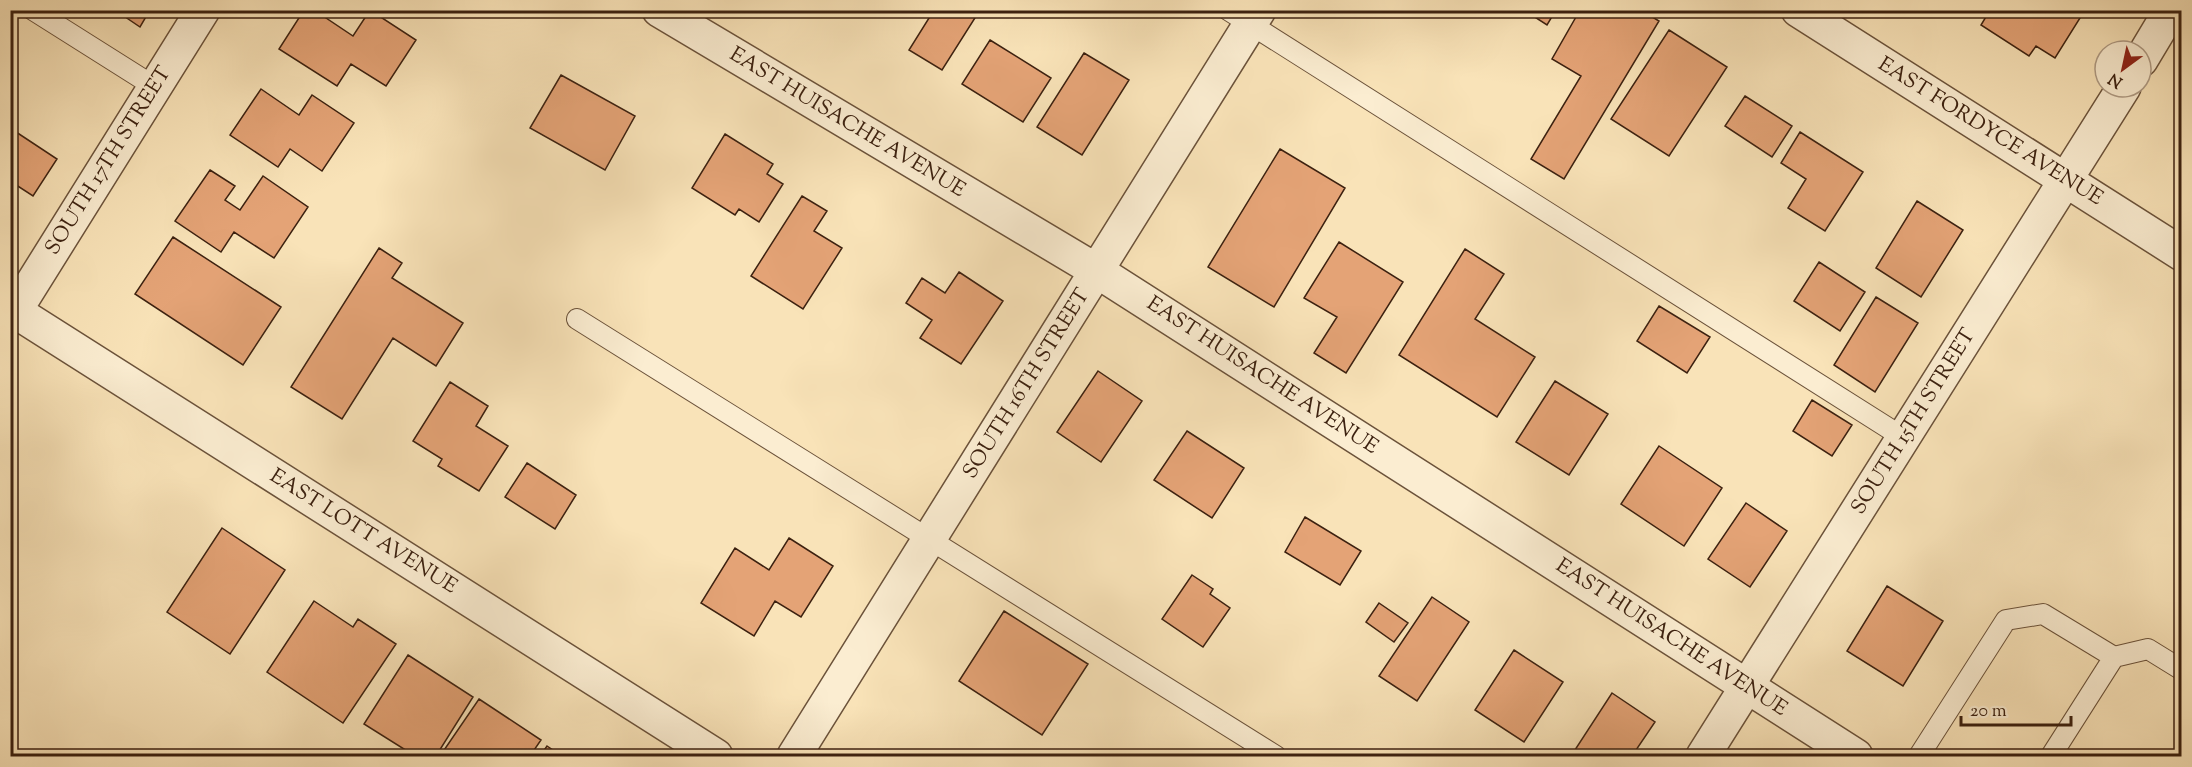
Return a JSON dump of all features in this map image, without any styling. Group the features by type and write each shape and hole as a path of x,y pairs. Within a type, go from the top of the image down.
{"street":[{"name":"SOUTH 17TH STREET","path":"13,309 203,10"},
{"name":"EAST HUISACHE AVENUE","path":"659,10 1097,271 1856,756"},
{"name":"EAST FORDYCE AVENUE","path":"1798,10 2181,254"},
{"path":"2153,40 2171,10"},
{"name":"SOUTH 16TH STREET","path":"794,756 1097,271 1246,15"},
{"name":"SOUTH 15TH STREET","path":"1703,756 2117,99"},
{"name":"EAST LOTT AVENUE","path":"13,309 716,756"}],"lane":[{"path":"33,10 155,87"},
{"path":"1246,15 1904,438"},
{"path":"578,319 1276,756"},
{"path":"1919,756 2006,620 2043,614 2114,657"},
{"path":"2051,756 2114,657 2148,649 2181,670"}],"building":[{"path":"115,10 150,10 140,27"},
{"path":"304,10 314,10 353,36 370,10 416,40 386,86 351,64 337,86 279,49"},
{"path":"934,10 980,10 942,70 909,50"},
{"path":"1524,10 1556,10 1547,25"},
{"path":"1580,10 1641,10 1659,21 1564,179 1531,159 1581,76 1552,59"},
{"path":"1990,10 2085,10 2055,58 2036,46 2029,56 1981,25"},
{"path":"1669,30 1727,67 1669,156 1611,119"},
{"path":"990,40 1051,78 1023,122 962,84"},
{"path":"1084,53 1129,80 1082,155 1037,127"},
{"path":"561,75 635,116 605,170 530,128"},
{"path":"261,89 299,115 312,95 354,123 322,171 290,149 278,167 230,135"},
{"path":"1745,96 1792,126 1772,157 1725,126"},
{"path":"10,128 57,159 33,196 10,181"},
{"path":"1800,132 1863,172 1825,231 1788,208 1806,179 1781,163"},
{"path":"725,134 773,164 767,174 783,184 759,222 739,209 735,215 692,188"},
{"path":"1280,149 1345,188 1274,307 1208,267"},
{"path":"210,170 235,186 225,200 240,210 263,176 308,207 274,258 234,232 221,252 175,221"},
{"path":"802,196 827,211 814,231 842,248 803,309 751,276"},
{"path":"1917,201 1963,230 1921,297 1876,268"},
{"path":"173,237 281,307 243,365 135,294"},
{"path":"1339,242 1403,282 1346,373 1314,353 1337,317 1304,298"},
{"path":"379,248 402,263 392,278 463,323 436,366 393,338 342,419 291,387"},
{"path":"1465,249 1504,274 1475,319 1535,357 1497,417 1399,355"},
{"path":"1819,262 1865,292 1840,331 1794,301"},
{"path":"959,272 1003,301 961,364 920,338 932,320 906,303 922,278 945,293"},
{"path":"1876,297 1918,323 1875,392 1834,365"},
{"path":"1659,306 1710,337 1687,373 1637,341"},
{"path":"1098,371 1142,401 1101,462 1057,432"},
{"path":"1555,381 1608,414 1569,475 1516,442"},
{"path":"450,382 488,406 476,426 508,446 479,491 438,466 442,459 413,441"},
{"path":"1812,400 1852,425 1832,456 1793,431"},
{"path":"1187,431 1244,468 1212,518 1154,480"},
{"path":"1659,446 1722,488 1684,546 1621,504"},
{"path":"527,463 576,495 555,529 505,497"},
{"path":"1746,503 1787,531 1750,587 1708,559"},
{"path":"1305,517 1361,551 1340,585 1285,552"},
{"path":"222,528 285,570 230,654 167,612"},
{"path":"789,538 833,566 801,617 775,601 754,636 701,603 735,548 769,570"},
{"path":"1192,575 1213,589 1210,594 1230,608 1203,647 1162,619"},
{"path":"1887,586 1943,621 1903,686 1847,651"},
{"path":"1432,597 1469,622 1417,701 1379,676"},
{"path":"314,601 353,627 358,619 396,644 343,723 267,672"},
{"path":"1379,603 1408,623 1394,642 1366,622"},
{"path":"1004,611 1088,664 1042,735 959,681"},
{"path":"1514,650 1563,682 1524,742 1475,710"},
{"path":"408,655 473,697 436,756 415,756 364,724"},
{"path":"1612,693 1655,722 1632,756 1571,756"},
{"path":"479,699 541,740 530,756 440,756"},
{"path":"547,746 562,756 540,756"}]}
